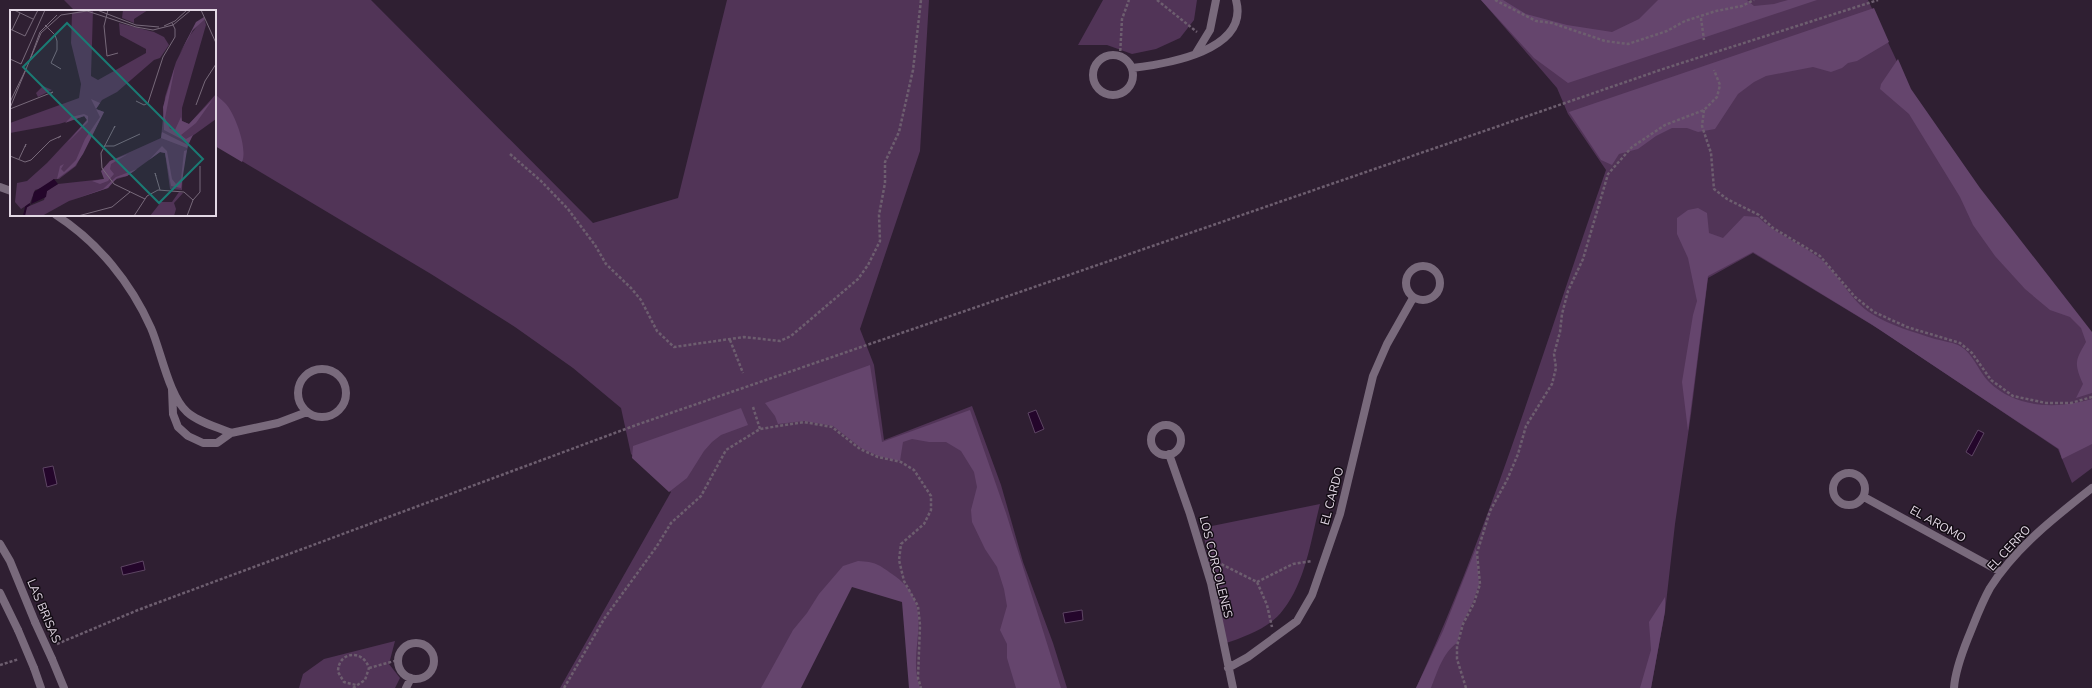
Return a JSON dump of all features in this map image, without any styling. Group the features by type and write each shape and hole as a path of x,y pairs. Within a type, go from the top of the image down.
{"street":[{"path":"1196,53 1206,40 1213,19 1216,0"},
{"path":"1132,68 1166,62 1196,53 1217,44 1233,30 1237,16 1236,0"},
{"path":"1107,56 1120,56 1125,59 1132,68 1131,81 1123,92 1110,94 1099,89 1093,77 1096,64 1107,56"},
{"path":"0,187 10,191"},
{"path":"57,216 102,253 128,286 151,329 172,388 186,412 207,424 231,433"},
{"path":"1422,266 1434,270 1440,282 1437,292 1427,300 1413,298 1409,294 1405,284 1409,272 1414,268 1422,266"},
{"name":"EL CARDO","path":"1228,668 1248,657 1297,622 1312,595 1326,559 1340,514 1373,376 1387,344 1413,298"},
{"path":"172,388 172,414 178,427 188,436 203,443 217,443 231,433 278,423 307,412 320,418 329,417 338,412 344,405 347,396 345,383 340,376 333,371 318,369 310,371 302,379 298,387 298,396 300,404 307,412"},
{"name":"LOS CORCOLENES","path":"1169,454 1202,551 1211,583 1233,688"},
{"path":"1847,472 1859,475 1865,485 1864,497 1854,504 1842,504 1834,496 1834,483 1841,474 1847,472"},
{"name":"EL CERRO","path":"1954,688 1964,649 1978,612 2001,572 2037,534 2092,488"},
{"name":"EL AROMO","path":"1864,497 2001,572"},
{"name":"LAS BRISAS","path":"0,544 10,561 64,688"},
{"path":"0,594 18,630 41,688"},
{"path":"409,644 423,644 431,651 434,660 430,672 422,677 411,678 400,670 398,660 401,650 409,644"},
{"path":"406,688 411,678"}],"path":[{"path":"510,154 542,181 568,210 595,245 606,264 641,300 657,331 674,347 744,337 780,341 791,336 803,324 842,294 858,279 868,265 880,241 879,215 885,183 885,162 899,132 912,70 921,0"},
{"path":"1120,56 1122,19 1129,0"},
{"path":"1157,0 1206,40"},
{"path":"1495,0 1536,21 1552,23 1605,41 1628,44 1667,31 1685,21 1701,18 1716,11 1742,6 1754,0"},
{"path":"51,646 138,610 639,424 1666,68 1878,0"},
{"path":"1701,18 1704,40"},
{"path":"1466,688 1457,659 1457,646 1463,624 1474,603 1480,584 1477,553 1490,511 1507,480 1518,454 1526,426 1552,384 1556,368 1554,354 1568,291 1583,259 1608,174 1632,147 1665,125 1704,110 1717,97 1720,84 1714,70"},
{"path":"1704,110 1702,126 1712,153 1714,189 1727,199 1759,215 1773,228 1820,256 1855,297 1874,312 1907,327 1960,343 1972,353 1991,380 2013,396 2046,404 2071,403 2092,397"},
{"path":"730,340 743,373"},
{"path":"753,407 760,429"},
{"path":"564,688 604,619 657,546 671,523 701,496 726,450 760,429 804,422 832,427 860,449 878,456 902,462 914,470 931,496 931,510 924,524 901,544 899,560 904,581 918,606 920,625 918,678 921,688"},
{"path":"1202,551 1219,564 1257,582 1267,605 1272,627 1272,639"},
{"path":"1257,582 1293,564 1326,559"},
{"path":"353,688 365,680 369,668 365,658 360,655 350,654 343,658 338,666 338,674 344,682 356,685"},
{"path":"0,665 22,658"},
{"path":"369,668 398,660"}],"shaded area":[{"path":"64,0 371,0 593,223 678,198 727,0 929,0 920,151 860,329 874,365 884,440 972,406 1001,485 1023,562 1053,643 1067,688 910,688 903,599 851,585 798,688 560,688 671,492 631,454 621,408 573,368 515,327 431,274 216,146 216,10 74,10"},
{"path":"1103,0 1197,0 1194,20 1180,38 1156,49 1132,54 1107,45 1078,45"},
{"path":"1481,0 1868,0 1910,89 1982,193 2092,333 2092,468 2072,483 2058,449 1882,331 1753,253 1708,278 1691,414 1675,524 1665,612 1651,688 1416,688 1470,561 1494,496 1606,170 1568,114 1557,88"},
{"path":"1481,0 1503,0 1526,14 1567,25 1612,32 1639,19 1658,0 1747,0 1754,6 1774,4 1788,0 1817,0 1568,83 1534,58"},
{"path":"1874,8 1889,42 1857,61 1848,63 1842,68 1831,72 1813,67 1766,76 1754,82 1738,94 1715,129 1698,132 1687,128 1672,128 1656,136 1638,149 1619,154 1612,165 1601,160 1569,112"},
{"path":"1898,59 1911,89 1980,188 2092,332 2092,393 2076,398 2083,384 2078,371 2077,362 2086,342 2081,328 2070,317 2050,310 2025,289 1995,256 1973,225 1960,197 1909,114 1880,89 1881,84"},
{"path":"216,95 229,108 240,131 243,149 242,162 216,147"},
{"path":"1698,208 1707,213 1709,233 1723,238 1744,216 1758,217 1780,234 1818,257 1832,271 1850,294 1872,314 1903,328 1958,345 1968,352 1989,382 2000,391 2012,397 2025,402 2052,405 2092,399 2092,444 2062,459 2059,449 1871,324 1753,252 1708,276 1688,431 1682,382 1693,315 1697,301 1688,258 1677,234 1677,218 1688,210"},
{"path":"870,365 882,442 970,410 1006,513 1061,688 1016,688 1007,658 1007,644 1000,630 1007,606 1004,589 997,567 985,549 972,522 971,510 977,487 974,472 961,451 946,442 929,442 912,439 903,442 900,461 878,456 861,448 833,426 804,421 778,424 775,416 765,403"},
{"path":"741,408 748,425 721,435 712,442 704,451 687,478 669,492 632,458 633,446"},
{"path":"1036,410 1044,429 1035,433 1028,413"},
{"path":"1978,430 1984,433 1972,456 1966,452"},
{"path":"53,466 57,484 47,487 43,468"},
{"path":"1320,504 1307,559 1291,599 1278,616 1265,626 1241,638 1226,643 1202,528"},
{"path":"1476,548 1479,584 1473,602 1462,624 1457,643 1444,657 1431,688 1416,688 1443,631"},
{"path":"143,561 145,570 123,575 121,567"},
{"path":"858,561 876,564 892,574 906,586 915,600 918,614 916,673 920,688 909,688 902,602 852,587 801,688 761,688 793,630 807,613 819,594 843,566"},
{"path":"1665,597 1665,611 1651,688 1640,688 1651,650 1649,622"},
{"path":"1082,610 1083,620 1065,623 1063,613"},
{"path":"395,641 389,664 400,678 395,688 299,688 303,674 324,659"}]}
